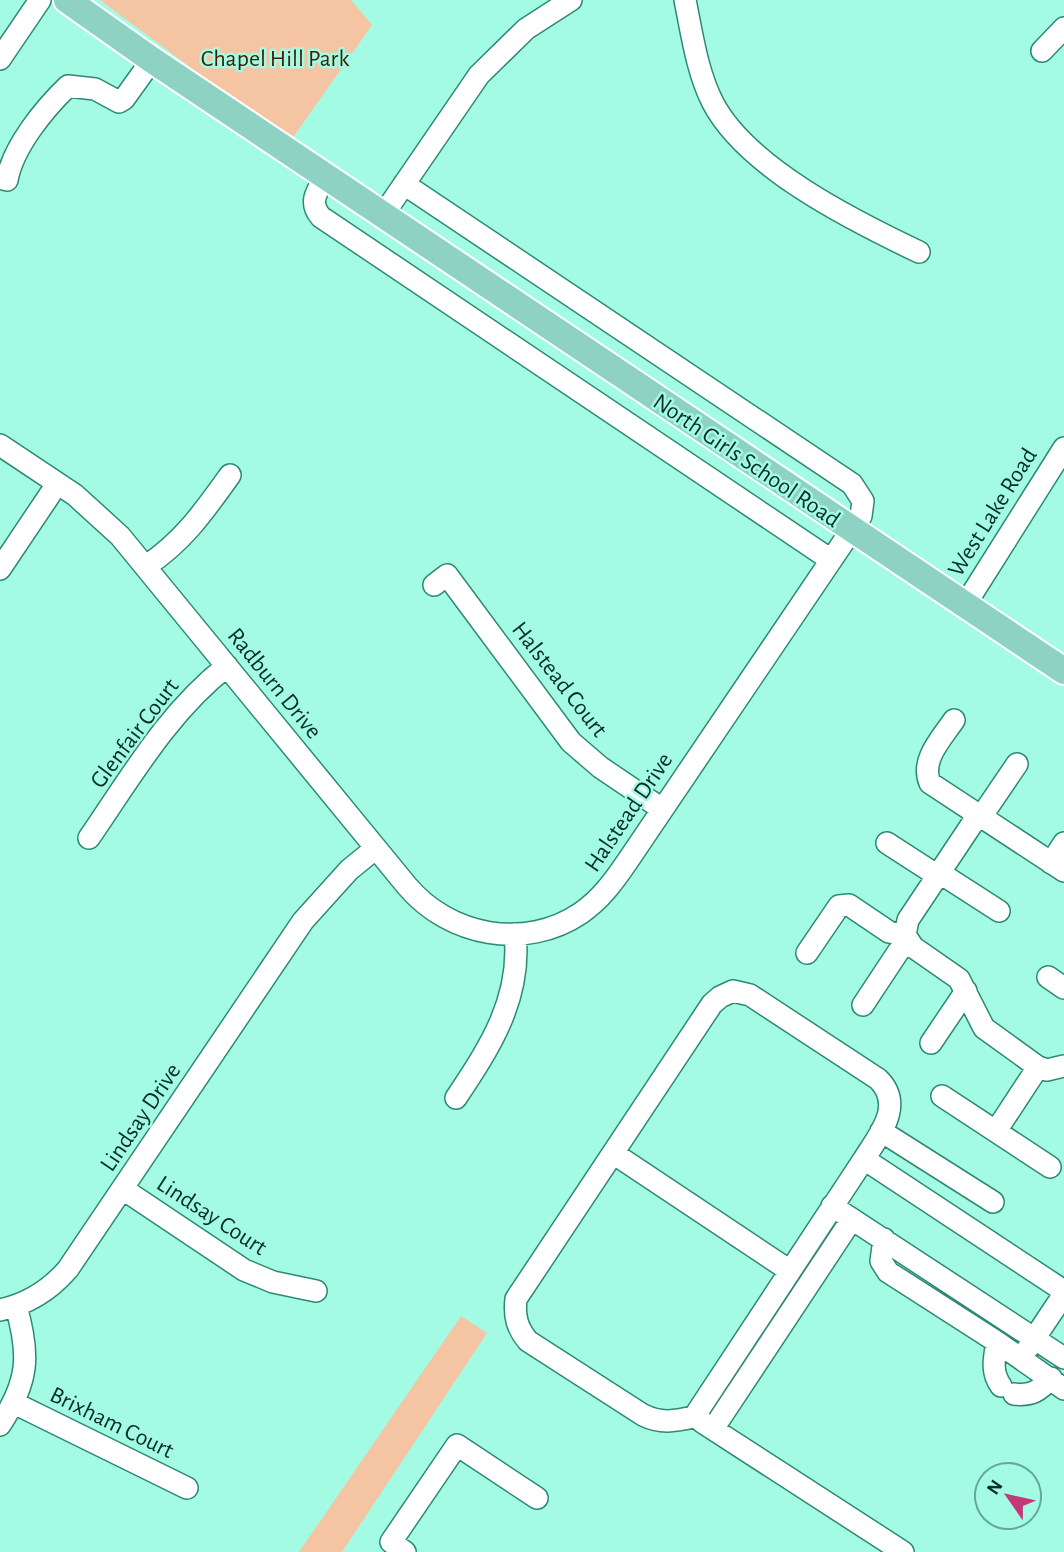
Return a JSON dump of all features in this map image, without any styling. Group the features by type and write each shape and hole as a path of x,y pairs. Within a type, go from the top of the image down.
{"main road":[{"name":"North Girls School Road","path":"67,0 152,60 852,530"},
{"path":"852,530 1064,671"}],"street":[{"path":"0,59 40,0"},
{"path":"383,215 478,75 526,29 571,0"},
{"path":"685,0 696,55 708,93 720,116 737,138 767,163 826,203 919,252"},
{"path":"1042,51 1064,29"},
{"path":"0,178 7,180 25,138 68,86 95,89 118,102 124,99 152,60"},
{"name":"North Girls School Road","path":"326,176 315,192 313,201 321,217 831,560"},
{"name":"North Girls School Road","path":"404,184 852,484 863,501 863,513 852,530"},
{"name":"Radburn Drive","path":"0,445 91,508 111,526 415,896 443,917 482,932 515,934"},
{"name":"West Lake Road","path":"965,605 1064,448"},
{"path":"146,566 169,550 192,527 230,475"},
{"path":"0,569 58,484"},
{"name":"Halstead Drive","path":"515,934 555,926 596,902 610,887 852,530"},
{"name":"Halstead Court","path":"434,585 447,575 571,742 600,767 662,808"},
{"name":"Glenfair Court","path":"89,838 172,718 200,688 227,666"},
{"path":"954,720 929,759 926,773 930,783 1057,867 1064,843"},
{"path":"863,1005 906,939 908,920 1017,764"},
{"path":"887,843 999,911"},
{"name":"Lindsay Drive","path":"0,1425 14,1403 26,1362 25,1340 8,1308 41,1293 59,1280 68,1269 303,921 349,870 376,848"},
{"path":"807,953 839,906 849,905 889,932 906,939 959,979 984,1028 1038,1067 1047,1070 1063,1068"},
{"path":"456,1098 485,1055 506,1013 513,988 515,934"},
{"path":"931,1043 966,991"},
{"path":"733,992 750,995 882,1083 890,1097 891,1110 881,1131 694,1417 668,1423 643,1415 528,1341 515,1320 518,1295 712,1004 720,997 733,992"},
{"path":"996,1131 1038,1067"},
{"path":"943,1096 1050,1167"},
{"path":"881,1131 993,1202"},
{"path":"613,1153 790,1271"},
{"path":"864,1159 1064,1292 1021,1358"},
{"name":"Lindsay Court","path":"123,1189 253,1275 316,1291"},
{"path":"832,1206 1064,1358"},
{"path":"713,1429 852,1219"},
{"path":"884,1239 881,1261 888,1272 1057,1383"},
{"path":"997,1342 995,1377 1007,1390 1025,1395 1057,1383"},
{"name":"Brixham Court","path":"14,1403 187,1488"},
{"path":"694,1417 903,1552"},
{"path":"405,1552 391,1542 457,1445 537,1498"}],"green space":[{"name":"Chapel Hill Park","path":"100,0 351,0 372,25 294,136 261,120"},
{"path":"461,1316 487,1333 342,1552 299,1552"}]}
